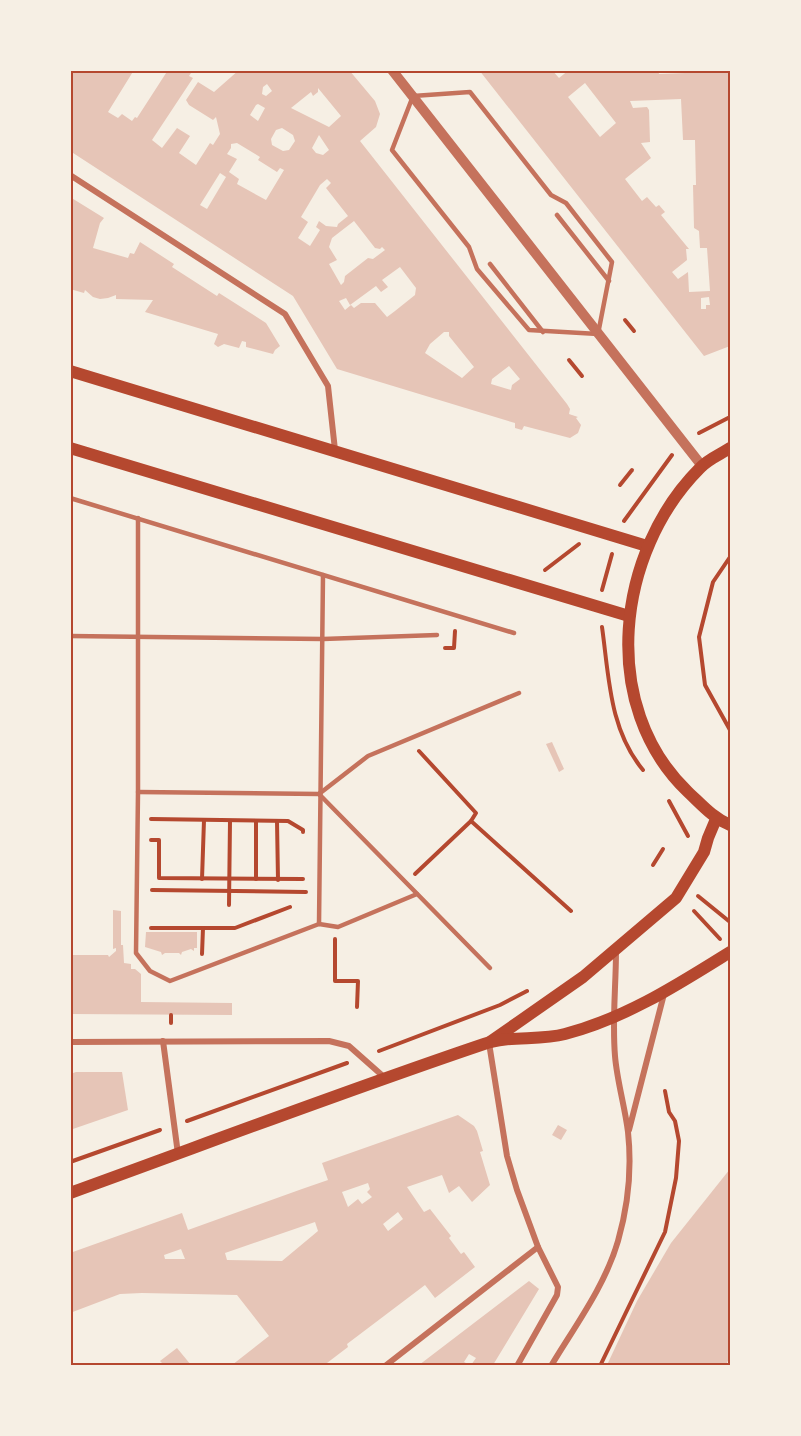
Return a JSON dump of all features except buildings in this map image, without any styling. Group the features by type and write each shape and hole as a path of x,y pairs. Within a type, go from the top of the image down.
{"main road":[{"path":"70,371 647,546"},
{"path":"70,448 629,616"},
{"path":"730,448 702,466 671,503 647,546 629,616 627,645 634,703 655,753 674,779 716,819 730,825"},
{"path":"489,1042 583,977 676,898 704,852 716,819"},
{"path":"70,1193 489,1042 562,1035 612,1019 664,994 730,952"}],"street":[{"path":"392,70 702,466"},
{"path":"70,175 285,314 328,386 334,450"},
{"path":"551,1365 590,1302 617,1243 625,1212 629,1183 628,1133 615,1059 612,1019 616,950"},
{"path":"628,1133 664,994"},
{"path":"164,1041 178,1154"},
{"path":"70,1042 329,1041 349,1046 385,1078"},
{"path":"489,1042 507,1156 538,1247 558,1287 557,1295 517,1365"},
{"path":"385,1365 538,1247"}],"lane":[{"path":"470,92 551,195 566,203 612,262 609,281 598,334 529,330 477,269 469,247 392,150 413,96 470,92"},
{"path":"557,215 609,281"},
{"path":"490,264 543,332"},
{"path":"70,498 514,633"},
{"path":"138,518 136,953 150,972 170,981 319,924 338,927 417,894"},
{"path":"319,924 323,575"},
{"path":"70,636 323,639 437,635"},
{"path":"138,792 319,794 368,756 519,693"},
{"path":"319,794 490,968"}],"path":[{"path":"625,320 634,331"},
{"path":"569,360 582,376"},
{"path":"702,431 730,417"},
{"path":"626,518 673,454"},
{"path":"620,485 632,470"},
{"path":"545,570 580,543"},
{"path":"603,586 610,557"},
{"path":"730,557 713,582 699,637 705,686 730,729"},
{"path":"407,883 476,813 408,739"},
{"path":"138,818 288,821 303,830 303,840"},
{"path":"202,879 204,820"},
{"path":"471,820 572,911"},
{"path":"229,905 230,821"},
{"path":"256,821 256,879"},
{"path":"277,821 278,880"},
{"path":"138,840 159,840 159,878 303,879"},
{"path":"653,865 663,849"},
{"path":"303,869 303,892"},
{"path":"137,890 319,892"},
{"path":"703,900 730,922"},
{"path":"136,928 235,928 290,907"},
{"path":"694,910 720,939"},
{"path":"335,927 335,981 358,981 357,1007"},
{"path":"202,947 203,928"},
{"path":"70,1162 362,1058 492,1008 532,988"},
{"path":"171,1015 171,1023"},
{"path":"600,1365 665,1232 676,1178 679,1142 665,1091"}]}
